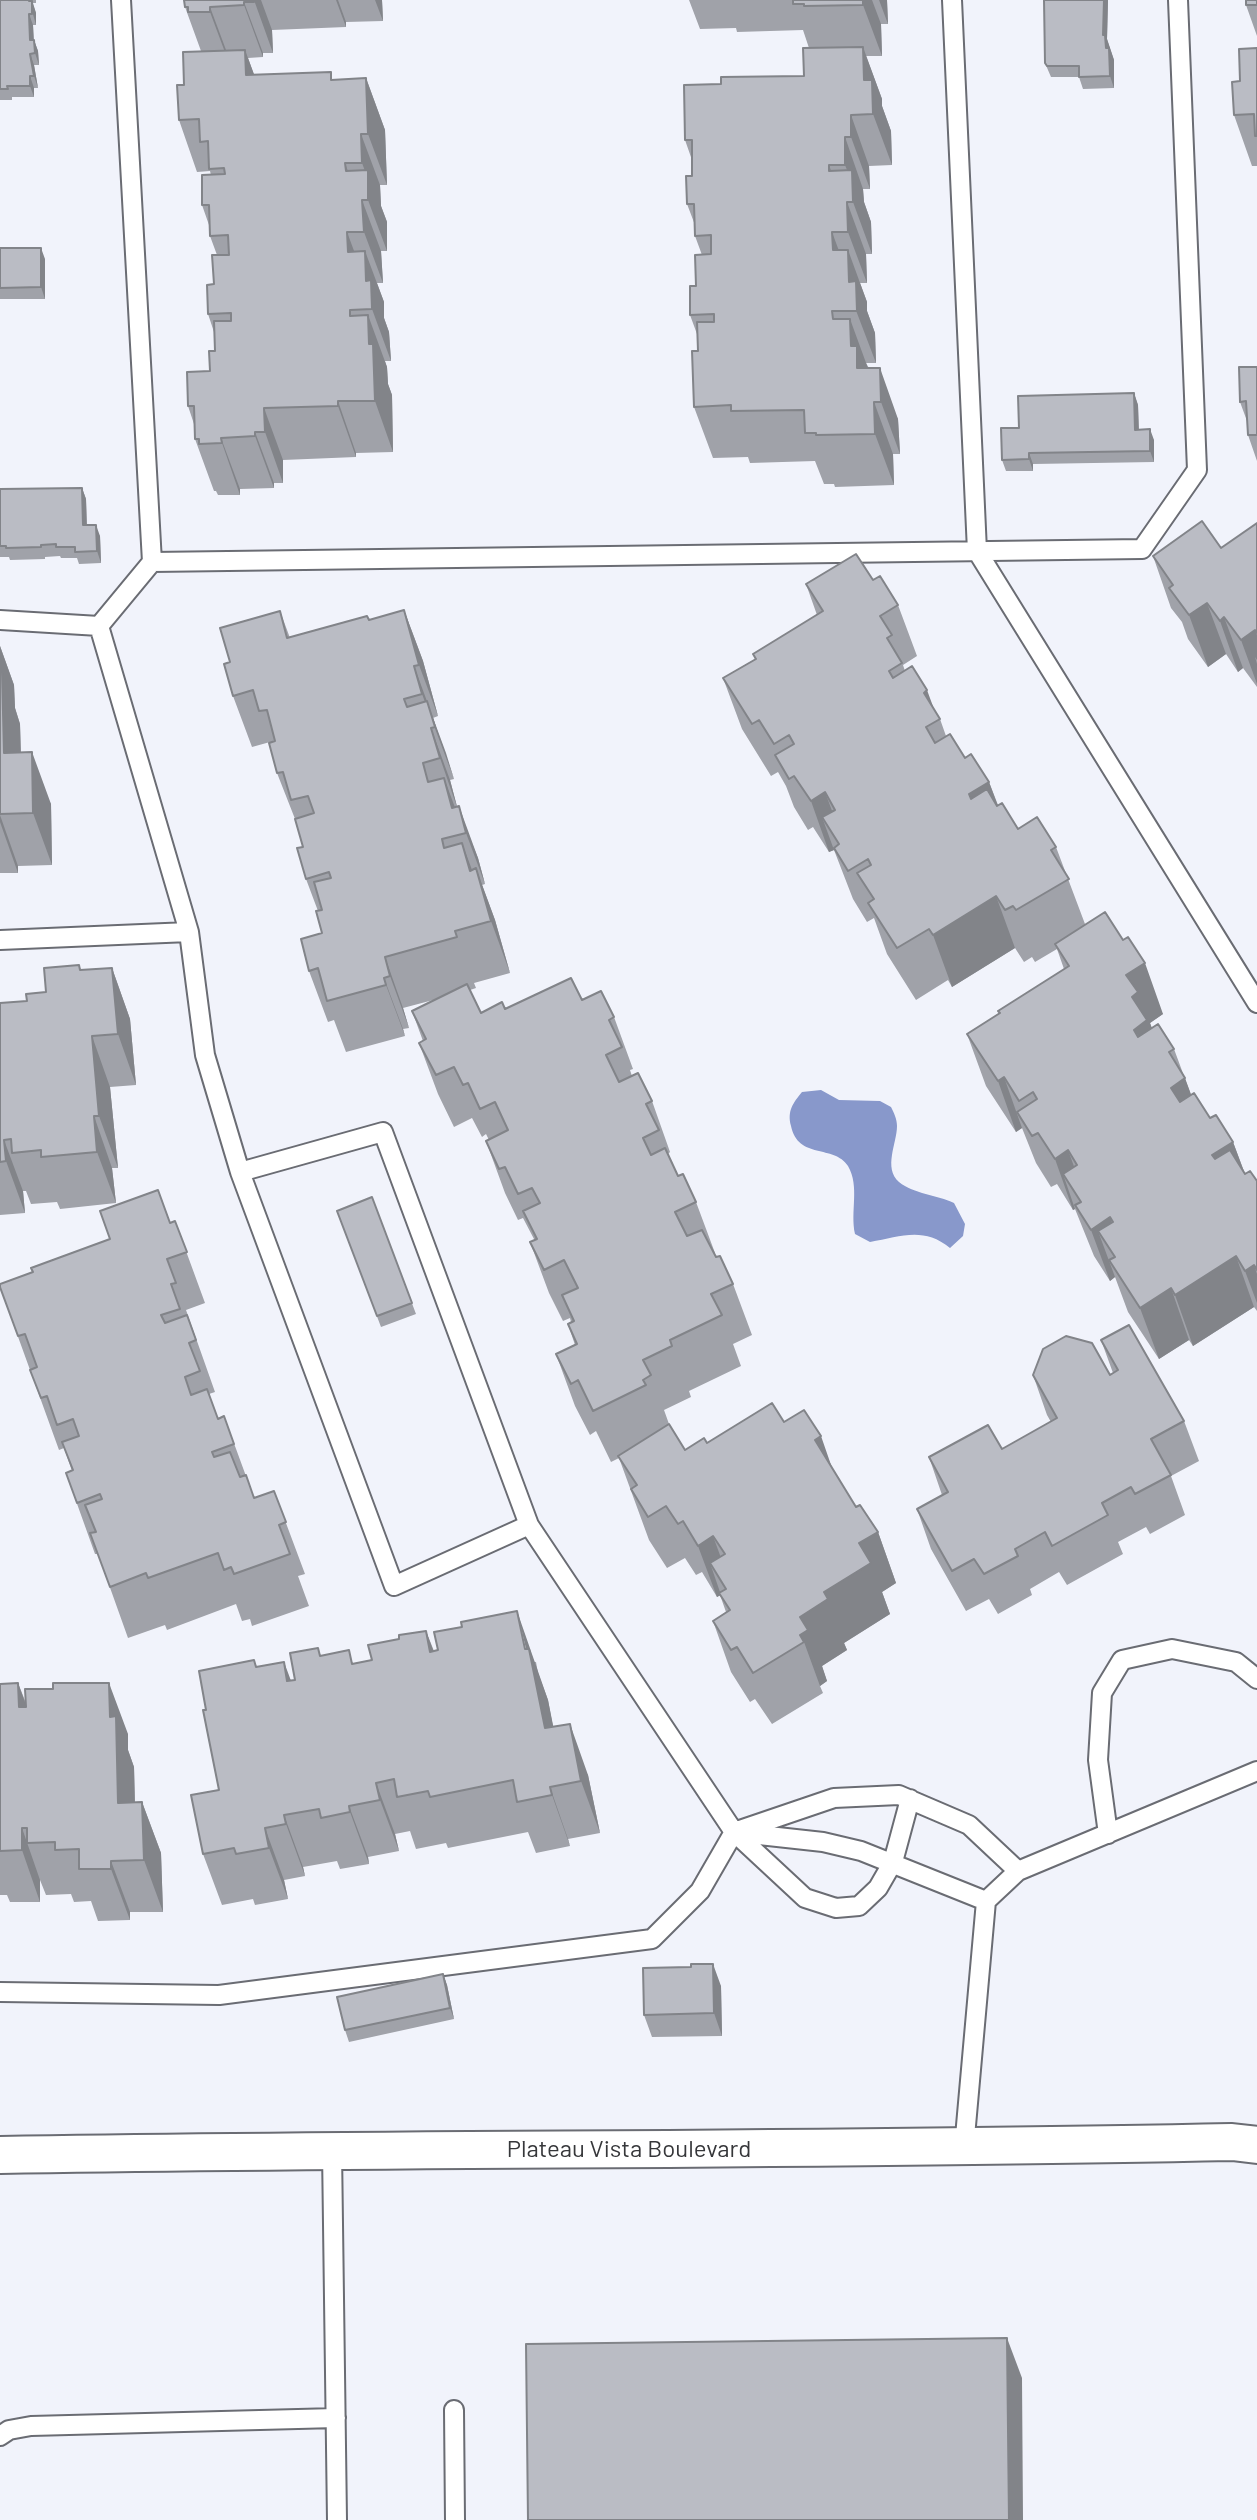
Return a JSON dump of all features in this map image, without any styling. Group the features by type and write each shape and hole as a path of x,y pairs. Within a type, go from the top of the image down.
{"street":[{"name":"Plateau Vista Boulevard","path":"0,2155 332,2150 964,2148 1232,2142 1257,2145"}],"lane":[{"path":"99,626 152,562 121,0"},
{"path":"952,0 977,551 1257,1003"},
{"path":"152,562 1142,549 1197,470 1178,0"},
{"path":"0,620 99,626"},
{"path":"99,626 189,932 205,1055 240,1172 394,1586 529,1525"},
{"path":"0,940 189,932"},
{"path":"240,1172 383,1132 529,1525 734,1832 805,1898 836,1908 859,1906 878,1888 893,1862 910,1799"},
{"path":"1108,1834 1098,1760 1102,1693 1122,1660 1172,1649 1236,1662 1257,1679"},
{"path":"964,2148 986,1901 1018,1871 1257,1771"},
{"path":"0,1992 219,1995 652,1939 700,1891 734,1832 834,1798 899,1795 910,1799 969,1825 1018,1871"},
{"path":"734,1832 823,1842 893,1862 986,1901"},
{"path":"332,2150 337,2520"},
{"path":"454,2410 455,2520"},
{"path":"0,2436 9,2430 31,2426 336,2418"}],"water":[{"path":"821,1090 839,1100 880,1101 891,1107 897,1126 891,1163 894,1176 912,1189 954,1203 965,1224 963,1236 950,1248 921,1235 870,1242 855,1234 854,1191 848,1166 834,1155 801,1144 791,1126 792,1108 802,1092"}],"building":[{"path":"0,0 32,1 30,40 34,40 35,53 30,54 34,76 30,76 30,86 0,89"},
{"path":"184,0 254,2 210,7 210,12 188,12"},
{"path":"793,0 863,0 863,5 804,6 793,4"},
{"path":"1044,0 1104,0 1103,35 1106,48 1109,48 1110,76 1079,77 1079,66 1047,66"},
{"path":"1246,0 1257,0 1257,5 1246,5"},
{"path":"863,47 864,80 872,80 873,114 851,115 851,137 845,137 845,165 829,165 829,171 852,170 853,202 847,202 848,232 832,232 833,250 848,250 849,282 856,281 857,311 832,311 833,319 850,319 851,346 857,346 857,368 880,368 881,402 874,402 875,434 805,433 804,410 731,411 731,405 694,407 692,351 698,351 697,322 714,322 714,314 690,315 690,286 696,286 695,255 711,254 711,235 695,236 694,204 687,204 686,176 692,176 692,140 685,140 684,85 721,84 721,77 804,76 803,48"},
{"path":"1257,48 1255,136 1254,114 1234,115 1232,82 1240,81 1239,49"},
{"path":"245,50 246,75 331,72 331,80 366,78 368,134 361,134 362,163 345,163 346,171 368,170 368,200 362,200 364,232 347,232 348,252 365,251 366,281 371,280 372,309 350,310 350,316 368,315 369,344 373,344 375,401 338,401 338,406 264,408 265,432 255,432 255,436 221,438 222,443 199,444 199,439 195,439 194,406 188,406 187,372 210,371 209,351 215,351 214,321 231,321 231,313 208,314 207,285 214,284 212,255 229,255 228,235 210,236 209,205 202,205 202,175 225,174 224,168 209,169 208,141 200,142 199,119 179,120 177,85 184,85 183,52"},
{"path":"0,248 41,248 41,287 0,288"},
{"path":"1239,367 1257,367 1257,435 1248,435 1246,401 1240,402"},
{"path":"1134,393 1135,430 1150,429 1150,451 1029,453 1029,459 1002,460 1001,428 1019,428 1018,396"},
{"path":"82,488 83,525 96,525 97,551 75,552 75,547 56,547 56,544 41,547 0,546 0,489"},
{"path":"1202,521 1221,548 1257,523 1257,633 1255,630 1241,640 1224,617 1220,621 1207,603 1189,615 1169,588 1173,585 1153,556"},
{"path":"856,554 873,580 880,576 898,605 880,616 892,635 887,638 902,663 889,671 893,678 912,666 940,719 926,727 935,743 950,734 965,758 971,754 989,782 969,794 971,799 987,789 997,806 1002,803 1018,829 1037,817 1056,847 1051,850 1069,879 1016,910 1013,906 1005,910 996,896 933,935 929,929 897,948 868,903 874,899 857,873 871,865 868,859 848,871 834,848 839,844 822,817 835,810 825,792 811,801 794,776 789,779 775,755 794,744 789,735 774,744 759,720 752,724 723,678 756,659 753,654 823,611 806,584"},
{"path":"404,610 419,665 414,666 422,694 404,699 407,707 427,701 440,758 423,763 428,782 444,778 452,808 459,806 466,833 442,839 444,848 462,843 470,871 476,868 491,921 455,931 457,937 385,957 390,976 384,978 386,985 327,1001 318,968 309,971 301,939 322,933 316,911 322,910 314,882 331,878 329,872 306,879 297,848 303,847 295,819 314,813 308,796 291,800 283,772 277,773 269,743 275,741 267,710 259,711 253,690 233,696 224,664 230,662 220,628 280,611 287,638 367,616 369,620"},
{"path":"0,672 4,753 32,752 33,813 0,814"},
{"path":"1105,912 1123,940 1128,937 1145,963 1126,975 1138,992 1132,997 1147,1020 1134,1030 1138,1037 1158,1024 1174,1049 1169,1052 1185,1078 1171,1088 1180,1102 1194,1093 1210,1118 1216,1115 1233,1142 1212,1155 1215,1159 1230,1150 1245,1174 1250,1171 1257,1181 1257,1270 1254,1265 1245,1271 1236,1256 1175,1295 1171,1288 1140,1308 1109,1260 1115,1257 1098,1231 1113,1222 1110,1217 1091,1230 1075,1205 1081,1202 1063,1174 1077,1165 1068,1150 1055,1159 1038,1133 1032,1136 1017,1112 1037,1099 1033,1092 1019,1101 1004,1077 998,1081 967,1034 1069,966 1055,944"},
{"path":"79,965 80,970 112,968 118,1034 92,1036 99,1116 94,1116 97,1152 41,1157 41,1150 12,1153 11,1139 4,1140 6,1161 0,1162 0,1003 27,1001 26,994 46,992 44,968"},
{"path":"571,978 582,1000 601,991 614,1017 609,1020 622,1047 606,1055 619,1082 638,1073 652,1101 646,1104 659,1130 643,1138 651,1155 665,1148 678,1176 683,1174 696,1202 675,1212 687,1236 702,1230 716,1257 720,1256 733,1284 711,1294 722,1315 670,1340 672,1346 643,1360 651,1375 643,1380 646,1385 593,1411 578,1380 571,1384 556,1354 577,1344 568,1324 574,1321 562,1295 578,1288 564,1260 544,1270 530,1242 537,1239 523,1211 540,1203 532,1188 518,1194 505,1167 499,1169 486,1141 508,1130 495,1102 480,1109 468,1083 463,1085 454,1067 436,1075 419,1043 426,1039 412,1011 467,984 481,1013 502,1002 505,1009"},
{"path":"158,1190 170,1223 175,1221 187,1252 167,1259 176,1283 171,1284 180,1309 161,1315 165,1323 187,1315 196,1340 189,1343 200,1371 185,1377 191,1395 207,1389 218,1419 224,1416 234,1444 212,1452 214,1457 230,1452 240,1477 246,1475 254,1498 274,1491 286,1522 279,1525 290,1554 234,1574 231,1567 224,1570 218,1553 148,1578 146,1573 110,1587 90,1533 96,1532 85,1505 102,1499 100,1494 77,1503 66,1473 73,1470 62,1442 79,1436 73,1419 57,1425 47,1396 41,1398 30,1370 37,1367 25,1334 18,1336 0,1284 33,1272 31,1268 110,1239 100,1211"},
{"path":"372,1197 412,1303 377,1316 337,1211"},
{"path":"1129,1325 1184,1421 1151,1439 1171,1475 1135,1494 1131,1487 1102,1503 1108,1515 1052,1546 1045,1532 1015,1549 1018,1556 984,1574 974,1559 952,1571 917,1509 948,1492 929,1457 988,1425 1002,1449 1057,1418 1033,1375 1043,1349 1066,1336 1092,1343 1110,1375 1118,1370 1101,1340"},
{"path":"772,1403 784,1422 804,1410 821,1436 815,1440 856,1507 860,1505 878,1532 859,1543 871,1563 824,1592 828,1599 800,1617 808,1630 800,1635 804,1642 753,1673 737,1647 731,1650 713,1621 730,1610 719,1593 726,1589 710,1563 725,1554 713,1536 698,1546 683,1521 678,1524 666,1506 648,1517 631,1489 637,1485 618,1456 669,1424 685,1450 704,1438 707,1443"},
{"path":"517,1611 525,1649 529,1649 545,1728 570,1724 581,1781 550,1787 552,1795 517,1802 513,1780 430,1797 428,1791 397,1797 394,1779 376,1783 380,1800 349,1806 350,1812 321,1818 319,1809 284,1815 286,1824 265,1828 269,1848 236,1854 234,1848 203,1854 191,1795 219,1790 203,1710 206,1710 199,1671 254,1660 256,1667 284,1662 287,1681 295,1680 290,1653 318,1648 320,1656 349,1650 352,1664 372,1660 368,1645 399,1639 399,1635 426,1631 430,1652 438,1650 434,1632 462,1627 461,1622"},
{"path":"18,1683 19,1707 26,1707 25,1689 53,1689 53,1683 109,1683 110,1717 116,1716 118,1803 142,1802 144,1860 111,1861 111,1869 79,1869 79,1849 55,1850 55,1842 27,1843 27,1828 22,1828 22,1850 0,1851 0,1684"},
{"path":"691,1964 713,1964 714,2013 644,2015 643,1968 691,1967"},
{"path":"443,1974 450,2008 345,2030 337,1997"},
{"path":"1007,2338 1009,2520 528,2520 526,2344"}]}
